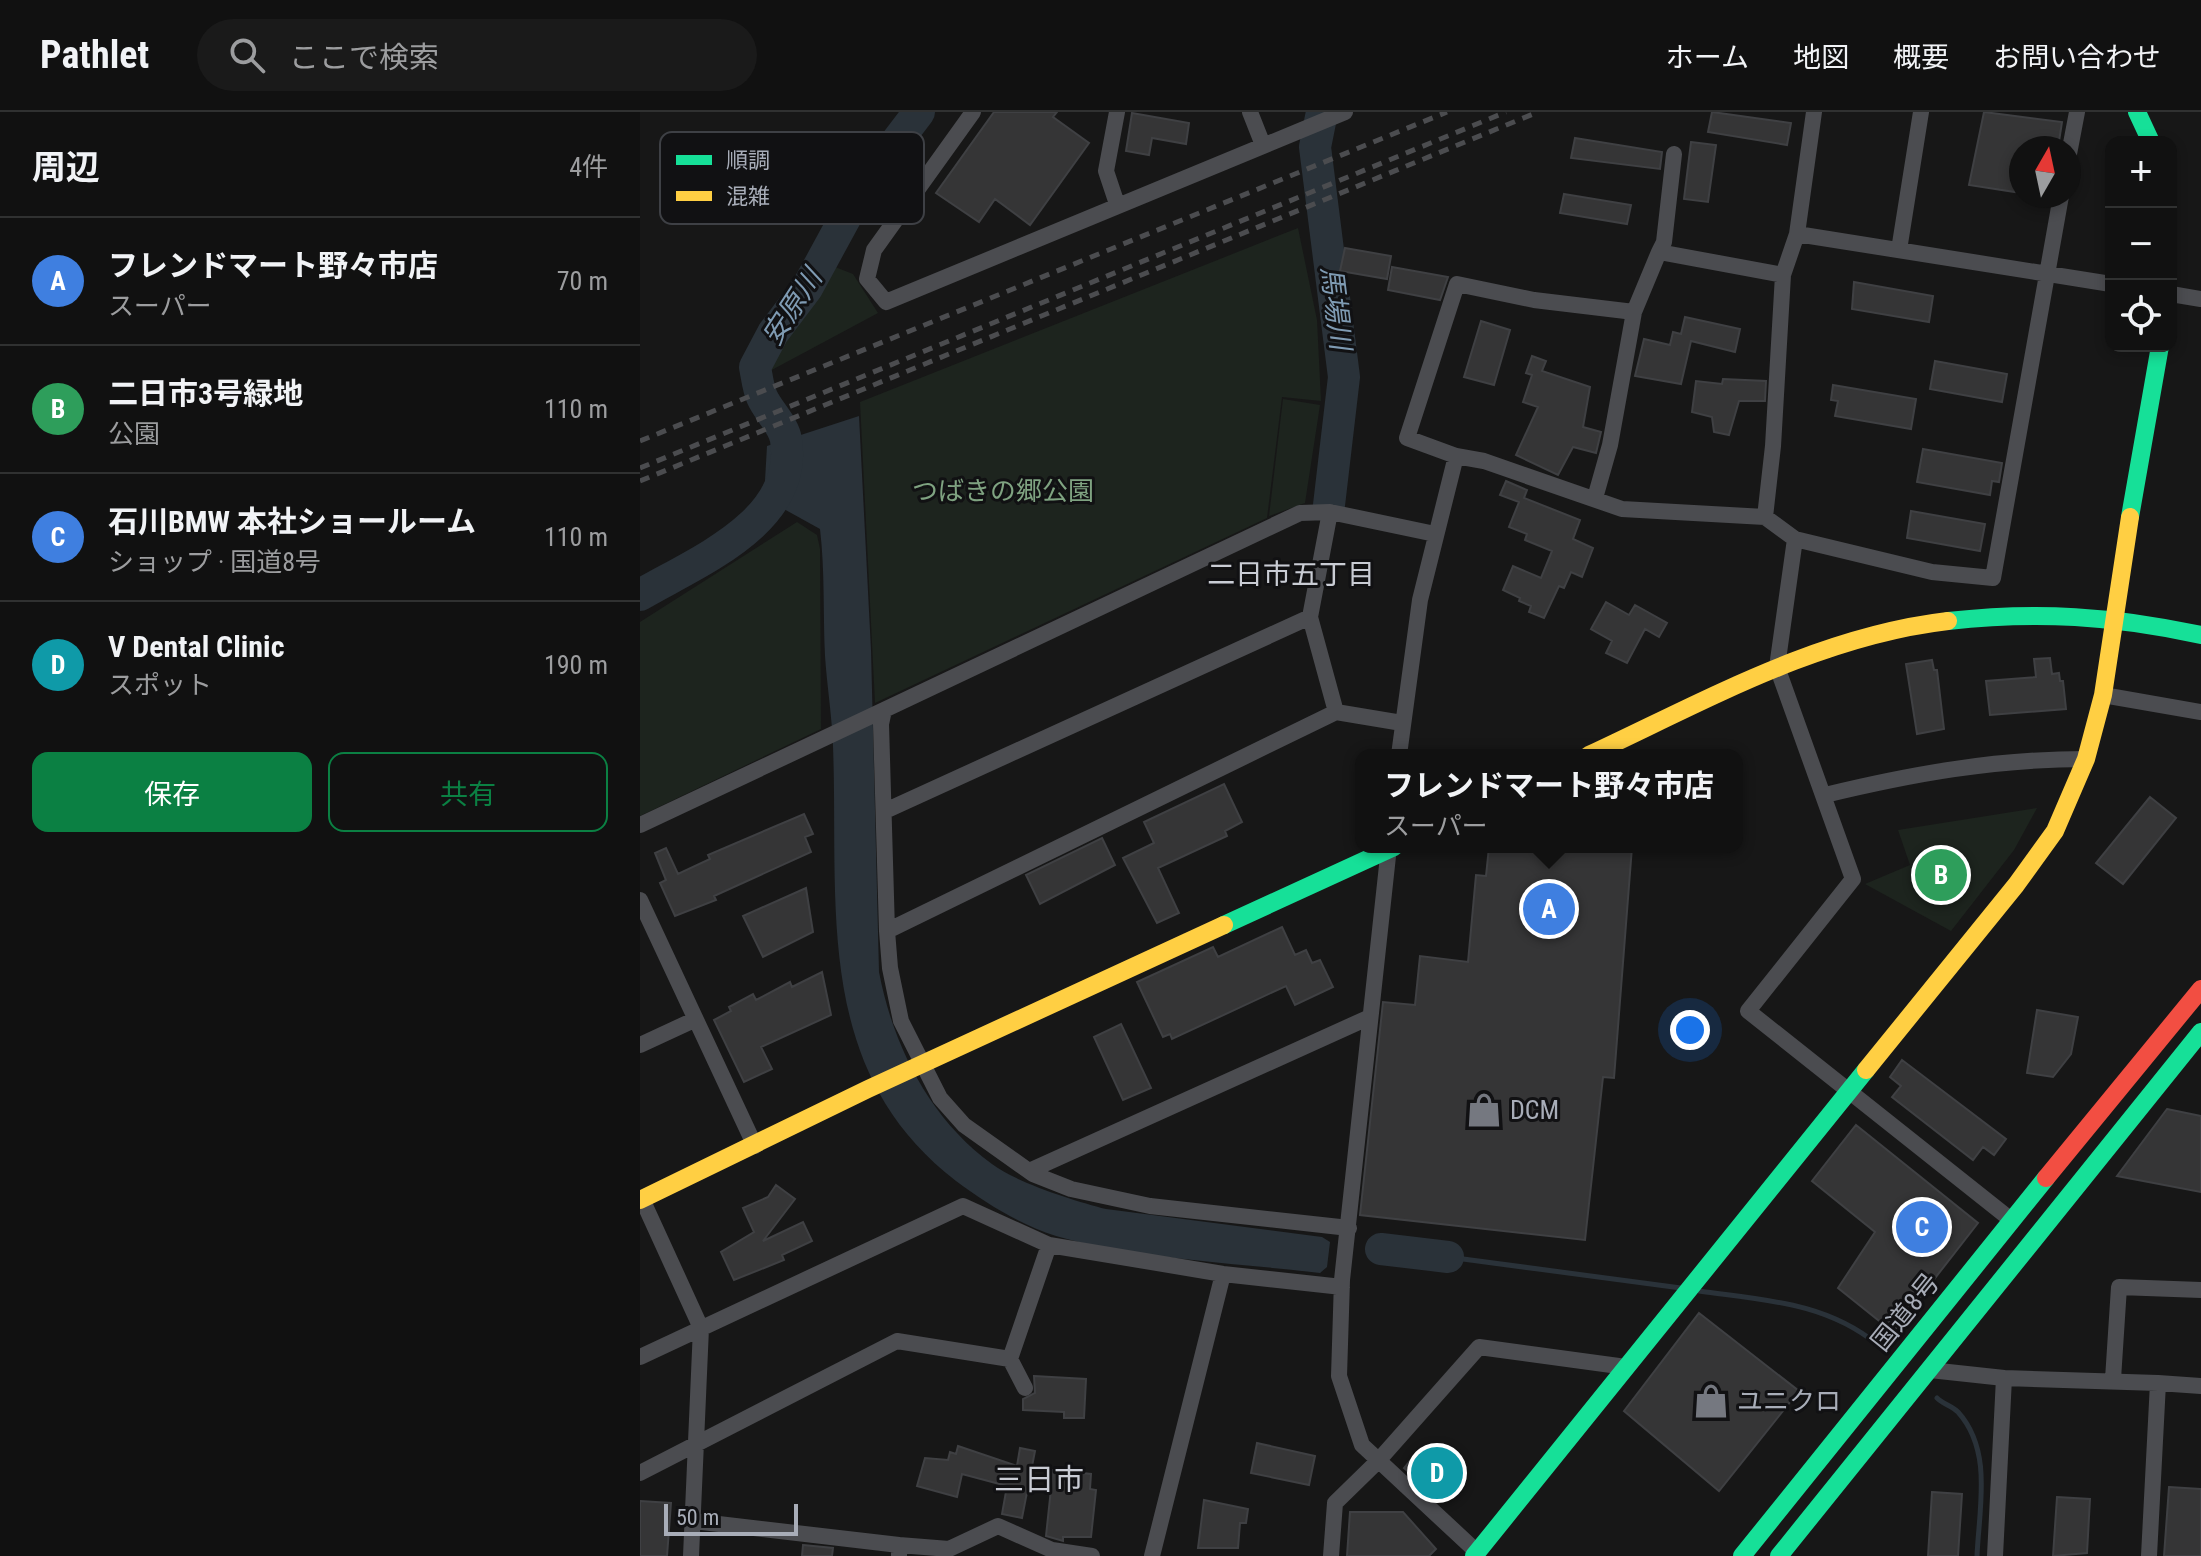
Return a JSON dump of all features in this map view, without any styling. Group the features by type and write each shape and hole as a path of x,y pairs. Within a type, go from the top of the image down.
{"main road":[{"path":"2137,112 2148,136"},
{"path":"1477,1555 2055,831 2086,759 2103,695 2113,618 2159,352"},
{"path":"1602,749 1777,667 1843,643 1943,621 2025,614 2113,618 2201,635"},
{"path":"641,1200 868,1089 1380,853"},
{"name":"国道8号","path":"1742,1556 1954,1294 2010,1219 2201,989"},
{"path":"1779,1556 2201,1032"}],"street":[{"path":"924,180 973,112"},
{"path":"1117,112 1106,171 1117,204"},
{"path":"1250,112 1263,145"},
{"path":"1765,517 1773,446 1783,275 1797,234 1814,112"},
{"path":"1899,250 1921,112"},
{"path":"2072,136 2077,112"},
{"path":"893,224 874,250 867,279 886,302 1338,115"},
{"path":"1595,498 1610,445 1634,312 1664,242 1674,154"},
{"path":"1634,312 1534,300 1457,284 1407,438 1622,509 1765,517 1795,539 1932,572 1993,578 2059,208"},
{"path":"1797,234 2105,283"},
{"path":"1659,252 1783,275"},
{"path":"2177,295 2201,299"},
{"path":"1400,749 1420,600 1456,456"},
{"path":"640,825 1300,513 1330,512 1435,534"},
{"path":"1330,512 1310,617 1336,712"},
{"path":"1795,539 1777,667 1853,879 1748,1011 2010,1219"},
{"path":"885,811 1310,617"},
{"path":"2103,695 2201,712"},
{"path":"884,710 881,724 887,931 901,1021 925,1063 940,1098 964,1125 1029,1171 1071,1189 1150,1206 1348,1232"},
{"path":"887,931 1336,712 1402,723"},
{"path":"1825,795 1937,770 2016,759 2086,759"},
{"path":"1390,853 1342,1284 1339,1376 1362,1445 1477,1555"},
{"path":"640,900 646,930 755,1146"},
{"path":"1029,1171 1370,1017"},
{"path":"640,1045 694,1020"},
{"path":"641,1200 701,1328 691,1556"},
{"path":"640,1357 963,1206 1049,1245 1223,1274 1342,1284"},
{"path":"1025,1388 1010,1359 1049,1245"},
{"path":"1152,1556 1223,1274"},
{"path":"2113,1379 2119,1287 2201,1290"},
{"path":"640,1473 897,1341 1010,1359"},
{"path":"1331,1556 1335,1503 1378,1461 1479,1347 1626,1367"},
{"path":"1930,1370 2004,1378 2113,1379 2201,1386"},
{"path":"1995,1556 2004,1378"},
{"path":"2149,1556 2158,1383"},
{"path":"693,1521 899,1550 949,1549 998,1526 1052,1553 1092,1556"}],"green space":[{"name":"つばきの郷公園","path":"1298,228 1317,320 1321,401 1282,397 1267,518 875,703 860,402"},
{"path":"830,265 853,274 878,313 768,372 772,351 812,299"},
{"path":"1283,399 1320,405 1305,503 1269,516"},
{"path":"797,522 817,535 820,549 821,729 640,816 640,622"},
{"path":"2037,808 2014,850 1951,931 1865,884 1910,865 1898,830"}],"shaded area":[{"path":"859,416 871,650 879,972 894,1027 918,1079 950,1125 970,1146 1016,1178 1106,1209 1322,1237 1330,1242 1327,1267 1320,1273 1118,1250 1056,1236 1029,1226 956,1181 910,1137 877,1089 855,1037 843,982 837,925 833,746 825,656 820,529 764,498 767,446"}],"building":[{"path":"994,112 1057,112 1053,117 1089,143 1030,225 995,199 979,222 936,193"},
{"path":"1712,112 1791,123 1787,145 1708,132"},
{"path":"1984,112 2062,122 2060,136 2009,136 2009,191 1969,185"},
{"path":"1132,113 1189,123 1186,144 1152,138 1149,155 1126,151"},
{"path":"1575,138 1662,152 1660,169 1571,158"},
{"path":"1691,142 1716,145 1708,202 1684,199"},
{"path":"1564,194 1631,205 1627,224 1560,213"},
{"path":"1345,248 1391,256 1387,279 1340,271"},
{"path":"1392,267 1448,277 1440,300 1388,290"},
{"path":"1854,282 1933,296 1929,322 1852,309"},
{"path":"1685,317 1740,329 1735,352 1691,341 1681,384 1635,376 1644,339 1670,345 1673,332 1681,334"},
{"path":"1481,321 1510,330 1494,385 1464,377"},
{"path":"1532,356 1546,361 1542,371 1590,387 1583,427 1601,432 1596,453 1573,447 1558,475 1516,455 1538,407 1523,402 1532,375 1526,373"},
{"path":"1935,361 2007,374 2002,402 1930,389"},
{"path":"1723,379 1766,381 1765,401 1739,401 1729,435 1714,432 1712,417 1692,412 1696,381 1722,384"},
{"path":"1833,385 1916,399 1911,429 1835,416 1838,401 1831,400"},
{"path":"1923,449 2002,463 1999,482 1992,481 1990,495 1917,482"},
{"path":"1506,481 1527,490 1524,498 1580,520 1573,539 1593,548 1582,577 1571,572 1564,588 1559,586 1544,618 1529,612 1531,606 1503,590 1513,566 1541,578 1552,551 1525,540 1527,534 1509,527 1519,502 1500,495"},
{"path":"1911,511 1985,524 1980,551 1907,538"},
{"path":"1606,602 1629,615 1635,605 1667,623 1659,637 1645,629 1627,663 1606,653 1612,641 1591,629"},
{"path":"2050,658 2052,674 2059,673 2060,681 2063,681 2066,709 1990,715 1986,681 2036,677 2034,659"},
{"path":"1932,660 1934,670 1937,670 1944,729 1917,734 1906,664"},
{"path":"1224,784 1242,822 1225,831 1227,836 1158,868 1179,913 1157,923 1123,858 1154,843 1144,822"},
{"path":"2150,797 2176,818 2123,884 2096,863"},
{"path":"804,814 813,834 805,837 811,852 714,896 716,900 675,916 660,883 666,880 655,853 666,848 678,874 710,859 708,855"},
{"path":"1102,838 1115,865 1040,904 1026,875"},
{"name":"DCM","path":"1488,853 1632,853 1614,1078 1603,1077 1585,1240 1360,1215 1383,1002 1415,1005 1420,956 1468,962 1476,875 1486,876"},
{"path":"806,888 813,932 763,957 743,916"},
{"path":"1282,927 1295,955 1306,950 1312,963 1320,960 1333,987 1295,1005 1286,986 1172,1039 1170,1034 1163,1037 1137,982 1213,947 1218,957"},
{"path":"822,972 831,1015 761,1047 772,1069 744,1082 714,1020 731,1011 729,1007 753,994 756,1000 790,982 792,987"},
{"path":"2037,1010 2078,1017 2071,1054 2053,1077 2027,1073"},
{"path":"1121,1024 1151,1088 1123,1100 1094,1037"},
{"path":"1902,1060 2006,1139 1994,1155 1983,1147 1973,1160 1892,1097 1901,1086 1890,1077"},
{"path":"2167,1109 2201,1116 2201,1192 2117,1176"},
{"path":"1856,1125 1978,1223 1893,1332 1838,1288 1875,1232 1812,1181"},
{"path":"776,1185 795,1199 763,1241 803,1222 812,1241 782,1255 784,1260 734,1280 721,1252 754,1232 743,1208 768,1197"},
{"name":"ユニクロ","path":"1699,1313 1799,1391 1719,1491 1624,1411"},
{"path":"1034,1376 1086,1379 1084,1418 1064,1418 1064,1412 1023,1410 1023,1399 1035,1393"},
{"path":"1257,1443 1315,1456 1309,1485 1251,1473"},
{"path":"1440,1444 1464,1462 1462,1478 1444,1501 1404,1468 1419,1450"},
{"path":"958,1446 1017,1466 1020,1448 1035,1451 1022,1518 1002,1514 1007,1486 962,1474 957,1497 917,1486 925,1458 948,1460 950,1452 956,1454"},
{"path":"1053,1470 1091,1474 1090,1489 1096,1490 1091,1537 1063,1537 1063,1541 1046,1536"},
{"path":"2169,1487 2201,1489 2201,1556 2164,1556"},
{"path":"1932,1492 1962,1494 1958,1556 1928,1556"},
{"path":"2057,1497 2090,1499 2087,1553 2053,1556"},
{"path":"1204,1500 1248,1509 1246,1523 1240,1523 1238,1548 1198,1548"},
{"path":"640,1501 671,1503 667,1556 640,1556"},
{"path":"1350,1512 1403,1512 1436,1549 1429,1556 1347,1556"},
{"path":"803,1545 833,1548 832,1556 802,1556"}],"waterway":[{"name":"安原川","path":"904,132 919,112"},
{"name":"馬場川","path":"1322,112 1315,147 1344,377 1329,505"},
{"name":"安原川","path":"640,595 739,536 777,494 786,469 786,440 762,397 755,367 773,333 807,288 842,224"},
{"name":"馬場川","path":"1381,1249 1448,1257"},
{"path":"1448,1257 1681,1288"},
{"path":"1699,1291 1815,1311 1858,1331 1878,1345"},
{"path":"1937,1398 1958,1412 1976,1444 1981,1481 1977,1556"}],"railway":[{"path":"640,441 1447,112"},
{"path":"640,468 1506,112"},
{"path":"640,481 1538,112"}],"traffic: fast":[{"path":"2137,112 2148,136"},
{"path":"2130,517 2159,352"},
{"path":"1948,621 2013,616 2075,617 2137,623 2201,635"},
{"path":"1224,925 1381,853"},
{"path":"1779,1556 2201,1032"},
{"path":"1474,1556 1866,1070"},
{"path":"1742,1556 2046,1178"}],"traffic: slow":[{"path":"1866,1070 2016,885 2055,831 2086,759 2103,695 2130,517"},
{"path":"1602,749 1764,673 1808,656 1900,629 1948,621"},
{"path":"640,1200 868,1089 1224,925"}],"traffic: jam":[{"path":"2046,1178 2201,989"}],"place":[{"name":"二日市3号緑地","path":"1941,875"},
{"name":"フレンドマート野々市店","path":"1549,909"},
{"name":"DCM","path":"1484,1110"},
{"name":"石川BMW 本社ショールーム","path":"1922,1227"},
{"name":"ユニクロ","path":"1711,1401"},
{"name":"V Dental Clinic","path":"1437,1473"}],"district":[{"name":"二日市五丁目","path":"1291,574"},
{"name":"三日市","path":"1039,1479"}]}
